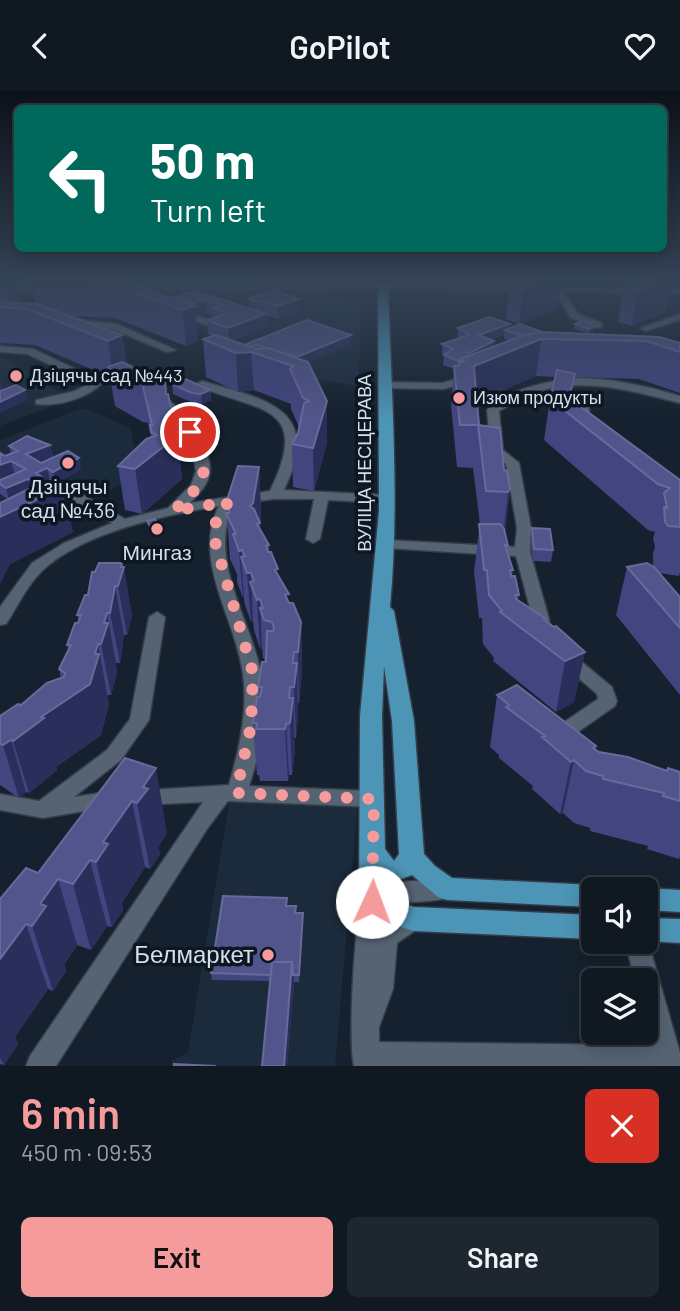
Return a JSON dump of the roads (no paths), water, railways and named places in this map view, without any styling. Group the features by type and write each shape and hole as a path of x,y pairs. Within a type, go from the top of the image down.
{"main road":[{"name":"ВУЛІЦА НЕСЦЕРАВА","path":"383,328 386,544 383,601"},
{"path":"383,601 375,645 371,717 374,799 372,902 384,911 414,919 581,926"},
{"path":"383,601 403,721 412,857 426,874 447,888 581,895"},
{"path":"371,717 384,709 391,709 403,721"},
{"path":"373,853 390,872 402,869 412,857"},
{"path":"658,900 680,901"},
{"path":"658,930 680,931"}],"street":[{"path":"117,328 171,350"},
{"path":"0,349 29,351 97,382 93,387 40,402"},
{"path":"384,385 444,386 479,377"},
{"path":"534,724 563,744 608,701 607,691 547,643 541,633 541,619 522,552 524,528 512,463 497,451 493,410 521,394 555,382 630,384 680,400"},
{"path":"202,384 226,395 261,403 276,411 289,430 293,447 288,470 275,495"},
{"path":"506,388 521,394 585,407 583,436 593,444"},
{"path":"149,397 184,416 205,460 205,471 194,493 173,511"},
{"path":"0,620 28,576 45,561 125,525 173,511 275,495 386,499"},
{"path":"313,539 321,498"},
{"path":"40,1066 199,823 229,794 251,726 253,673 214,538 215,524 228,502"},
{"path":"386,544 522,552"},
{"path":"43,810 114,755 139,720 158,617"},
{"path":"0,802 43,810 116,799 229,794 374,799"},
{"path":"447,888 398,892 372,902 366,1061 669,1063 640,954"},
{"path":"366,1027 380,989 385,937 414,919"}],"lane":[{"path":"78,498 125,525"}],"place":[{"name":"Дзіцячы сад №443","path":"16,376"},
{"name":"Изюм продукты","path":"459,398"},
{"name":"Дзіцячы сад №436","path":"68,463"},
{"name":"Мингаз","path":"157,529"},
{"name":"Белмаркет","path":"268,955"}]}
